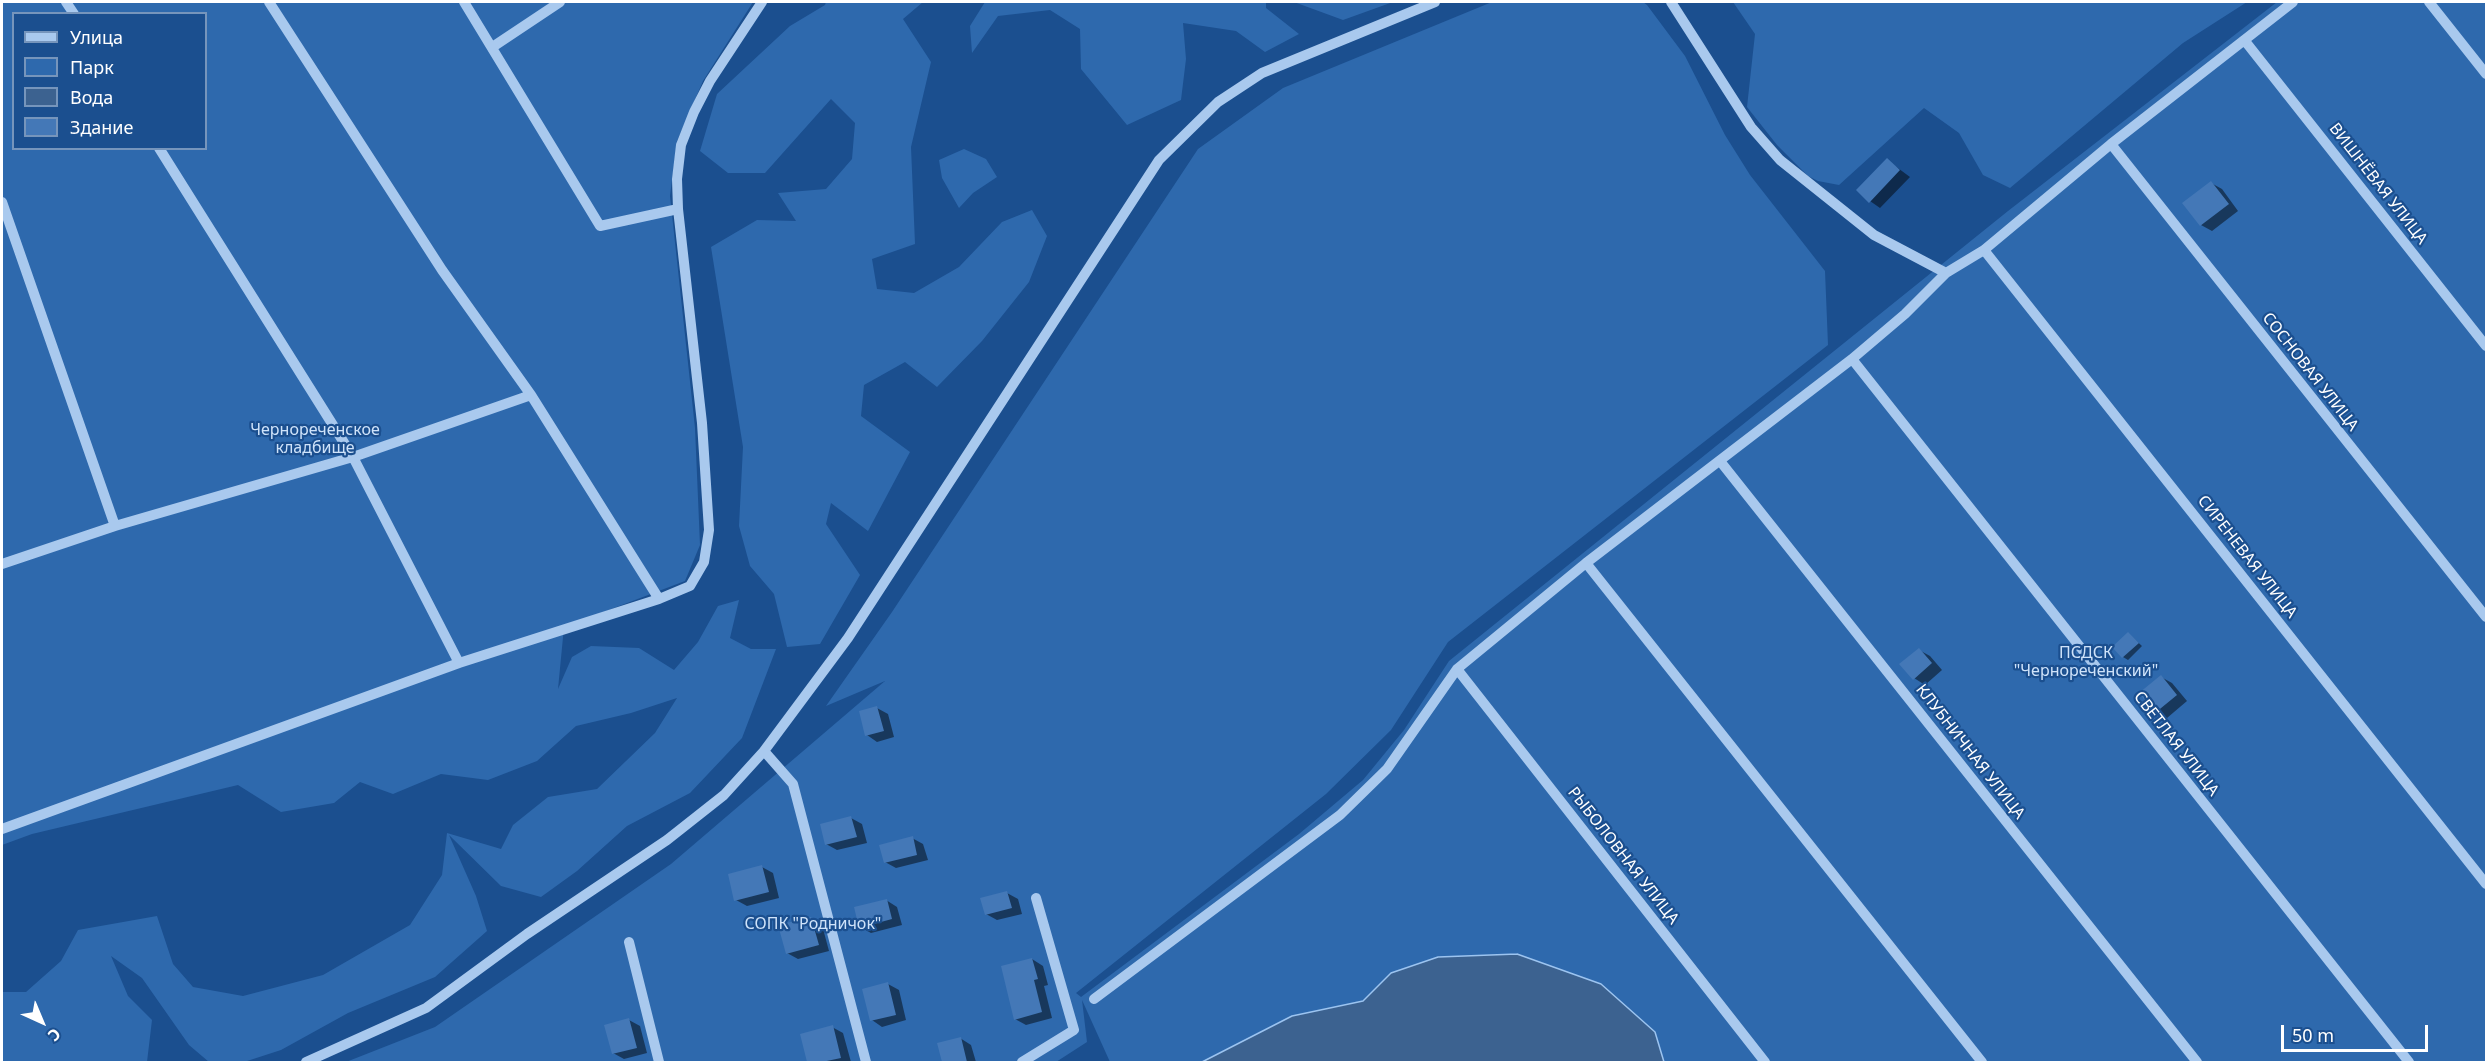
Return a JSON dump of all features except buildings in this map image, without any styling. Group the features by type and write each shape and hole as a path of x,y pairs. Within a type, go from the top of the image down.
{"street":[{"path":"269,2 442,270 531,395 659,599"},
{"path":"464,2 494,46 600,226 678,209"},
{"path":"494,46 560,2"},
{"path":"2,829 459,663 659,599 690,586 704,562 709,530 702,423 678,209 677,179 681,145 694,112 762,2"},
{"path":"306,1062 426,1008 528,934 667,840 724,795 764,751 848,638 1160,160 1218,102 1262,73 1435,2"},
{"path":"1672,2 1751,126 1780,160 1874,235 1946,273"},
{"path":"1094,999 1340,815 1387,769 1457,669 1586,563 1852,359 1905,314 1946,273 1984,250 2111,144 2293,2"},
{"path":"2429,2 2487,74"},
{"name":"ВИШНЁВАЯ УЛИЦА","path":"2245,41 2487,346"},
{"name":"СОСНОВАЯ УЛИЦА","path":"2111,144 2487,617"},
{"path":"160,150 353,457 459,663"},
{"path":"2,202 115,526"},
{"name":"СИРЕНЕВАЯ УЛИЦА","path":"1984,250 2487,884"},
{"name":"СВЕТЛАЯ УЛИЦА","path":"1852,359 2409,1062"},
{"path":"2,564 115,526 353,457 531,395"},
{"name":"КЛУБНИЧНАЯ УЛИЦА","path":"1720,461 2197,1062"},
{"path":"1586,563 1982,1062"},
{"name":"РЫБОЛОВНАЯ УЛИЦА","path":"1457,669 1765,1062"},
{"path":"764,751 794,784 866,1062"},
{"path":"1022,1062 1074,1030 1036,898"},
{"path":"628,942 659,1062"}],"green space":[{"name":"Чернореченское кладбище","path":"2,2 753,2 703,81 677,141 670,196 695,428 700,545 685,581 564,627 558,689 572,657 591,646 639,648 674,670 698,642 718,606 739,600 730,638 751,649 776,649 742,738 690,793 627,826 577,871 541,897 501,886 449,835 476,896 487,931 435,977 348,1013 281,1050 244,1062 209,1062 189,1045 142,978 111,956 128,996 152,1020 147,1062 2,1062 2,992 26,992 61,961 78,930 157,916 173,964 193,987 243,996 323,975 410,925 442,875 447,833 501,849 513,825 548,797 597,789 655,733 677,698 631,713 576,726 537,761 488,780 441,774 393,794 360,782 334,803 281,812 238,785 32,834 2,845"},
{"path":"826,2 923,2 903,19 931,62 911,147 915,244 872,259 877,289 914,293 959,267 1002,222 1032,210 1047,236 1029,282 982,341 937,387 905,362 864,385 861,416 910,452 868,531 831,503 826,524 860,575 820,644 787,647 774,594 750,566 739,526 743,447 711,247 757,220 796,221 778,193 826,189 852,159 855,123 831,99 765,173 728,173 700,151 717,94 790,26 825,5"},
{"path":"985,2 1266,2 1266,8 1299,34 1265,52 1236,31 1183,23 1186,59 1181,100 1127,125 1081,69 1080,29 1050,10 998,16 972,53 970,26"},
{"path":"1294,2 1393,2 1343,20"},
{"path":"1492,2 1643,2 1647,5 1685,56 1725,135 1750,175 1825,271 1828,345 1448,642 1391,730 1326,794 1076,993 1081,997 1299,834 1363,780 1404,730 1449,661 2008,211 2277,2 2486,2 2486,1062 1664,1062 1655,1032 1439,957 1391,973 1363,1001 1292,1016 1202,1062 1110,1062 1082,1000 1087,1042 1056,1062 346,1062 435,1027 671,864 885,681 826,706 892,612 1198,149 1283,88"},
{"path":"1733,2 2247,2 2183,43 2010,188 1983,175 1959,133 1924,108 1839,185 1818,181 1808,176 1777,145 1747,107 1755,34"},
{"path":"964,149 986,159 997,177 973,193 959,208 942,178 939,160"}],"water":[{"path":"1517,954 1601,984 1655,1032 1664,1062 1202,1062 1292,1016 1363,1001 1391,973 1438,957"}],"park label":[{"name":"ПСДСК \"Чернореченский\"","path":"2086,662"},
{"name":"СОПК \"Родничок\"","path":"813,924"}]}
